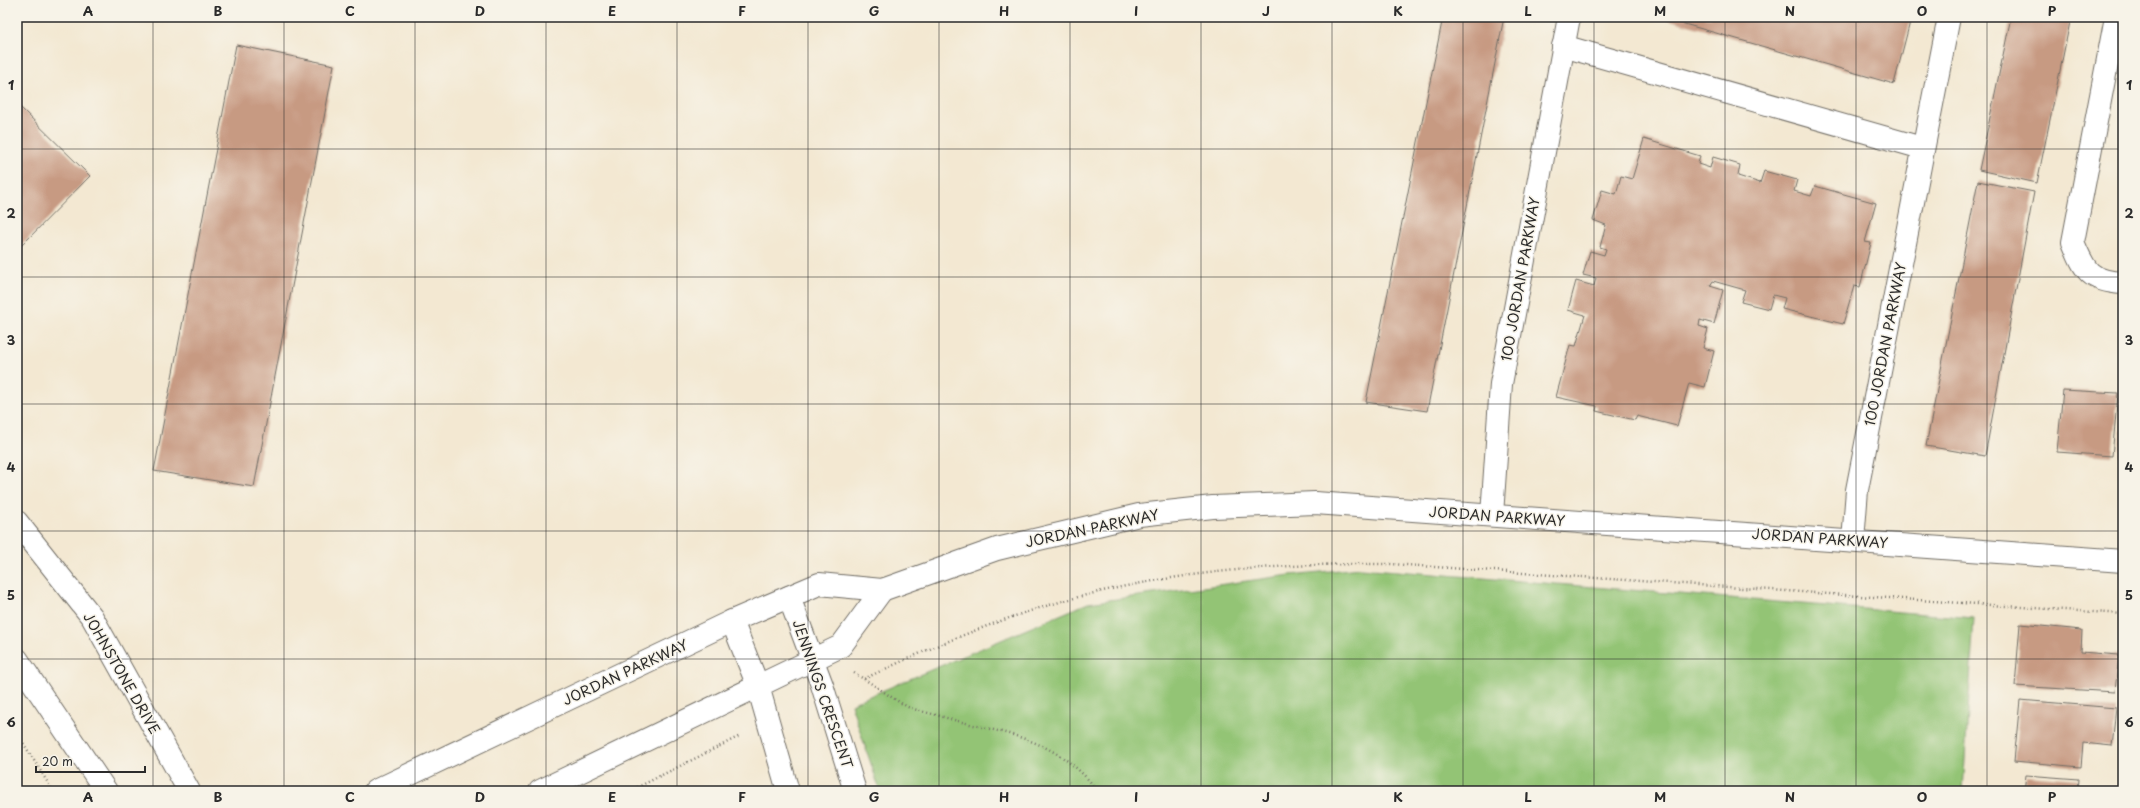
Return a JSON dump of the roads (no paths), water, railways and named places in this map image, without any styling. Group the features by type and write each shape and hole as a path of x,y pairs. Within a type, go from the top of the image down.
{"street":[{"name":"100 JORDAN PARKWAY","path":"1492,515 1501,384 1569,17"},
{"name":"100 JORDAN PARKWAY","path":"1853,541 1857,490 1922,148 1949,17"},
{"path":"2116,17 2073,242 2081,261 2091,276 2110,282 2123,283"},
{"path":"1563,46 1922,148"},
{"name":"JORDAN PARKWAY","path":"375,791 732,621 818,584 882,590 996,549 1139,515 1213,507 1315,503 2123,561"},
{"name":"JOHNSTONE DRIVE","path":"17,522 92,618 189,791"},
{"path":"540,791 635,747 841,646 882,590"},
{"name":"JENNINGS CRESCENT","path":"789,597 814,660 855,791"},
{"path":"732,621 758,686 788,791"},
{"path":"17,659 106,791"}]}
